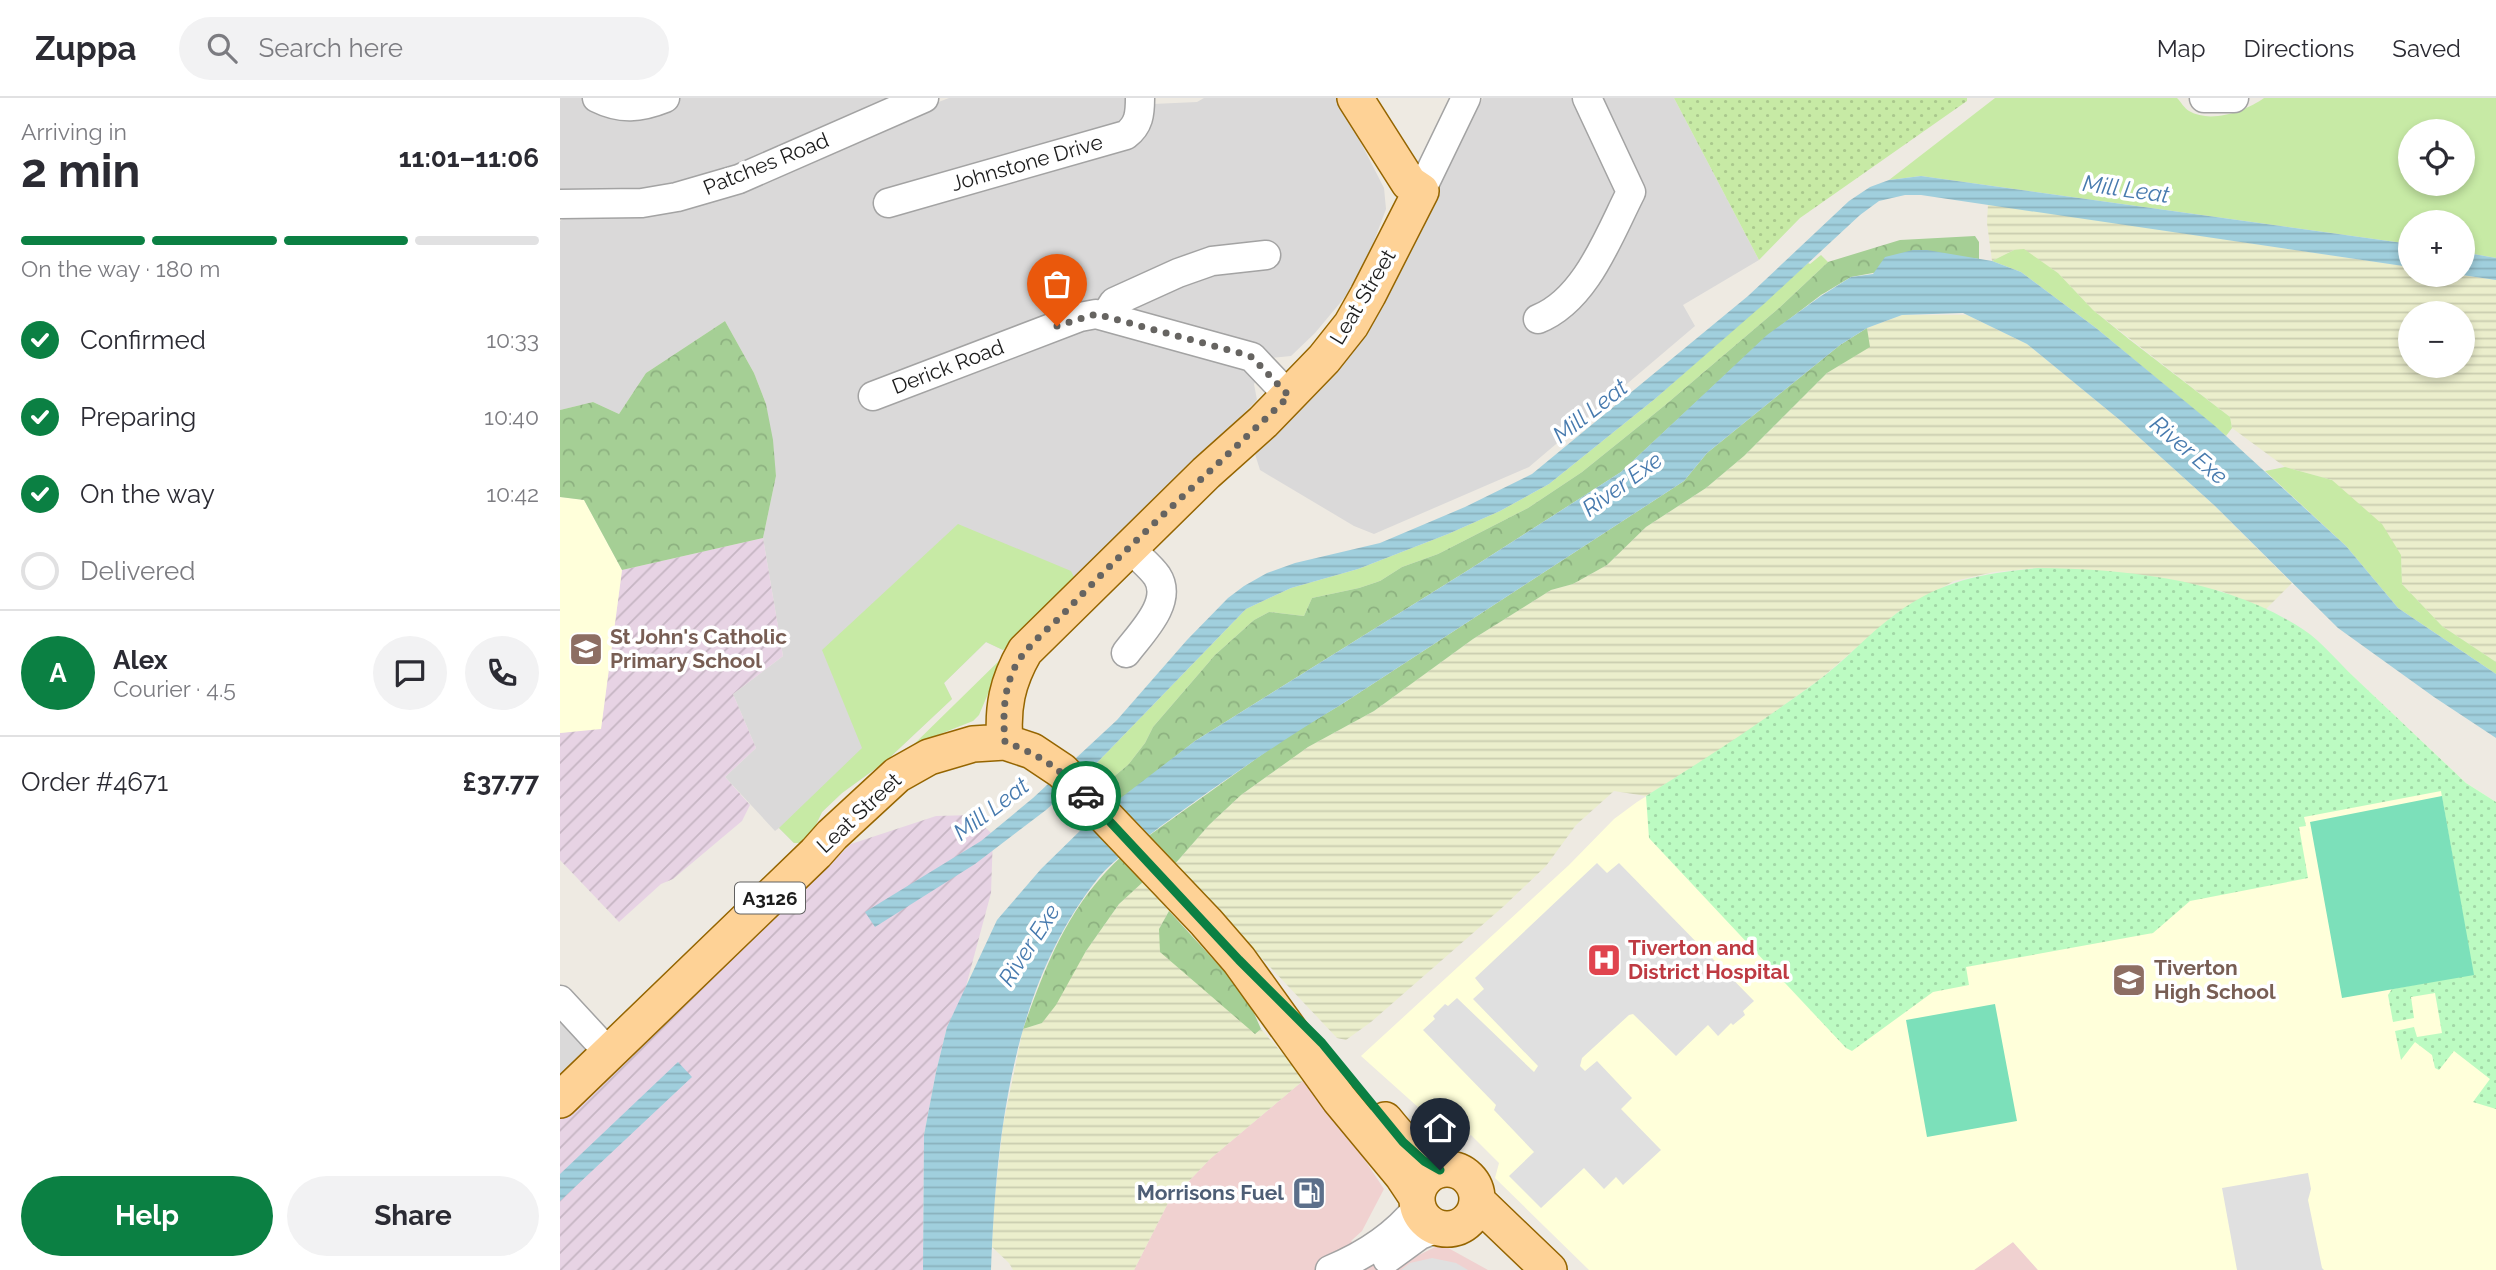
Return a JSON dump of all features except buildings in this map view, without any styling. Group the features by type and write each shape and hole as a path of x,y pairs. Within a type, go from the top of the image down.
{"main road":[{"path":"1355,98 1409,183 1421,191"},
{"name":"Leat Street","path":"560,1100 897,775 929,757 973,744 1005,742 1003,714 1013,671 1025,652 1324,359 1351,325 1421,191"},
{"name":"A3126","path":"1005,742 1032,751 1062,771 1239,960 1322,1043 1403,1142 1424,1161 1440,1170 1450,1168 1466,1175 1476,1191 1441,1212"},
{"name":"A3126","path":"1239,960 1339,1098 1402,1175 1441,1212 1548,1269"},
{"path":"1440,1170 1434,1171 1423,1180 1441,1212"}],"street":[{"path":"597,98 625,107 649,105 665,98"},
{"name":"Johnstone Drive","path":"888,203 1126,135 1133,130 1139,119 1140,98"},
{"path":"1421,191 1466,98"},
{"path":"1538,318 1550,314 1579,289 1631,192 1587,98"},
{"path":"2204,98 2234,98"},
{"name":"Patches Road","path":"560,204 642,203 677,197 739,179 906,102"},
{"path":"1104,316 1114,302 1178,273 1212,261 1266,255"},
{"name":"Derick Road","path":"873,396 1080,317 1096,314 1252,357 1289,396"},
{"path":"1126,653 1155,613 1161,599 1157,575 1130,548"},
{"path":"560,1000 609,1053"},
{"path":"1330,1270 1356,1259 1398,1229 1441,1212"},
{"path":"1368,1270 1420,1235 1441,1212"}],"shaded area":[{"path":"560,98 894,98 730,171 656,188 560,196"},
{"path":"949,98 1132,98 1153,104 1197,102 1204,98 1338,98 1384,188 1386,209 1360,279 1315,333 1291,356 1271,358 1254,384 1257,400 1173,486 1003,650 986,642 944,683 952,699 886,761 842,793 822,812 813,831 794,843 779,828 775,831 725,777 756,748 733,694 783,656 763,538 776,476 766,404 754,373 725,321 646,373 619,414 593,402 560,410 560,221 567,216 658,209"},
{"path":"1483,98 1674,98 1759,260 1683,305 1695,326 1529,467 1374,534 1354,526 1260,470 1255,454 1256,447 1449,160"},
{"path":"1988,204 2398,265 2398,287 2475,287 2475,277 2496,280 2496,662 2442,626 2402,584 2401,555 2332,480 2285,467 2232,428 2230,417 2093,310 2058,273 2024,250 2014,250 1992,261 1987,223"},
{"path":"1902,315 1967,315 2027,344 2121,421 2215,506 2292,583 2266,609 2221,591 2038,568 1994,572 1954,581 1898,612 1819,680 1730,744 1646,796 1614,791 1576,825 1546,866 1504,906 1371,1022 1346,1040 1337,1038 1174,865 1209,825 1241,795 1308,747 1374,711 1473,639 1551,590 1573,584 1607,565 1646,527 1706,488 1744,456 1827,373 1869,347 1867,328"},
{"name":"St John's Catholic Primary School","path":"560,497 584,500 622,570 601,729 560,733"},
{"path":"763,538 783,656 733,694 756,748 725,777 750,805 742,821 673,879 661,884 619,922 560,860 560,733 601,728 622,570"},
{"name":"Tiverton High School","path":"2266,609 2305,631 2466,783 2496,802 2496,1270 2038,1270 2013,1242 1974,1270 1589,1270 1495,1178 1499,1163 1471,1135 1457,1142 1361,1056 1569,865 1614,819 1730,744"},
{"path":"973,815 993,835 991,893 965,990 947,1027 924,1135 923,1270 560,1270 560,1119 617,1060 851,844 936,816"},
{"path":"1597,863 1607,873 1619,863 1754,1001 1743,1011 1745,1015 1733,1025 1731,1023 1718,1036 1708,1025 1676,1056 1633,1014 1582,1058 1580,1066 1585,1071 1597,1061 1632,1098 1621,1109 1661,1150 1623,1185 1616,1177 1604,1189 1584,1168 1541,1208 1509,1176 1534,1152 1494,1110 1496,1105 1423,1030 1445,1004 1448,1006 1457,998 1534,1072 1538,1066 1473,999 1484,989 1475,978"},
{"path":"1143,882 1169,911 1159,929 1255,1034 1261,1029 1305,1079 1210,1159 1168,1203 1134,1270 1013,1270 992,1247 1003,1125 1023,1029 1042,1023 1086,951 1119,904"},
{"path":"560,1011 593,1053 560,1082"},
{"path":"1305,1079 1347,1133 1384,1189 1362,1231 1351,1241 1384,1270 1134,1270 1168,1203 1210,1159"},
{"path":"2308,1173 2311,1189 2308,1200 2324,1270 2237,1270 2222,1188"},
{"path":"2013,1242 2038,1270 1974,1270"},
{"path":"1441,1244 1488,1270 1394,1270 1413,1258"},
{"path":"1432,1258 1456,1263 1468,1270 1401,1270 1410,1263"}],"green space":[{"path":"1674,98 1967,98 1967,101 1800,218 1759,260"},
{"path":"1995,98 2177,98 2184,107 2198,115 2218,116 2238,111 2264,98 2496,98 2496,258 2475,254 2475,210 2398,210 2398,242 1921,176 1889,180"},
{"path":"1975,236 1979,242 1979,259 1960,257 1851,277 1821,295 1767,336 1621,472 1195,741 1114,805 1100,788 1128,765 1145,743 1153,727 1215,655 1254,620 1269,612 1304,616 1312,598 1380,581 1402,567 1438,554 1528,508 1582,472 1664,406 1779,308 1828,262 1900,240"},
{"path":"2024,249 2058,273 2093,310 2230,417 2232,428 2226,436 2096,328 2021,272 1992,261 2014,250"},
{"path":"1821,255 1828,262 1779,308 1582,472 1528,508 1438,554 1402,567 1380,581 1312,598 1304,616 1269,612 1254,620 1215,655 1153,727 1145,743 1128,765 1100,788 1088,772 1246,609 1291,588 1358,569 1448,534 1500,511 1549,484 1656,398 1808,263"},
{"path":"725,321 754,373 766,404 773,440 776,476 763,538 622,570 584,500 560,497 560,410 593,402 619,414 646,373"},
{"path":"1867,328 1870,347 1827,373 1744,456 1706,488 1646,527 1607,565 1573,584 1551,590 1473,639 1374,711 1308,747 1241,795 1209,825 1174,865 1147,837 1285,738 1342,704 1684,481 1707,453 1840,345"},
{"path":"2285,467 2332,480 2382,524 2401,555 2402,584 2442,626 2496,662 2496,674 2398,608 2346,546 2265,471"},
{"path":"958,524 1071,571 1076,581 1003,650 986,642 944,683 952,699 886,761 842,793 822,812 813,831 802,843 794,843 779,828 862,748 822,650"},
{"path":"2038,568 2107,571 2176,580 2243,599 2274,613 2317,640 2466,783 2496,802 2496,1109 2473,1102 2490,1079 2454,1051 2439,1070 2435,1068 2432,1055 2415,1042 2401,1060 2395,1031 2414,1027 2417,1037 2442,1033 2435,993 2411,997 2414,1018 2393,1022 2388,995 2392,989 2473,974 2441,791 2304,817 2306,826 2299,827 2308,878 2190,901 2153,933 1966,967 1969,985 1933,992 1852,1051 1846,1048 1649,838 1646,796 1815,683 1897,613 1930,593 1964,580 2000,572"},
{"path":"1004,656 979,715 973,721 930,738 906,752"},
{"path":"2442,796 2474,975 2342,998 2310,822"},
{"path":"1123,855 1143,882 1119,904 1086,951 1056,1005 1042,1023 1023,1029 1051,957 1074,914 1088,893"},
{"path":"1169,911 1246,995 1261,1029 1255,1034 1160,952 1159,929"},
{"path":"1995,1004 2017,1121 1927,1137 1906,1020"}],"water":[{"path":"1921,176 2398,242 2398,265 1921,195 1905,195 1879,201 1656,398 1549,484 1500,511 1448,534 1358,569 1291,588 1246,609 1088,772 1046,810 975,864 875,927 865,912 981,841 1033,798 1117,720 1187,640 1228,598 1244,586 1267,573 1295,563 1380,543 1465,507 1532,474 1748,296 1849,201 1870,187 1889,180"},
{"name":"River Exe","path":"1913,250 1992,261 2021,272 2096,328 2215,426 2346,546 2398,608 2496,674 2496,738 2338,628 2215,506 2121,421 2027,344 1963,313 1902,315 1867,328 1840,345 1707,453 1684,481 1250,763 1161,826 1106,870 1070,919 1046,965 1028,1013 1004,1115 991,1270 923,1270 924,1135 947,1027 997,920 1041,869 1088,823 1195,741 1621,472 1767,335 1821,296 1851,277 1873,274 1885,257"},
{"path":"2475,254 2496,258 2496,280 2475,277"},
{"path":"678,1062 692,1077 560,1201 560,1174"}],"way so far":[{"path":"1057,326 1096,314 1240,353 1252,357 1289,396 1095,580 1025,652 1013,671 1003,714 1005,742 1032,751 1052,764 1086,796"}],"place":[{"name":"St John's Catholic Primary School","path":"586,649"},
{"name":"Tiverton and District Hospital","path":"1604,960"},
{"name":"Tiverton High School","path":"2129,980"},
{"name":"Morrisons Fuel","path":"1309,1193"}],"route":[{"path":"1086,796 1239,960 1322,1043 1403,1142 1424,1161 1440,1170"}],"water label":[{"name":"Mill Leat","path":"2126,189"},
{"name":"Mill Leat","path":"1590,411"},
{"name":"Mill Leat","path":"991,809"}]}
